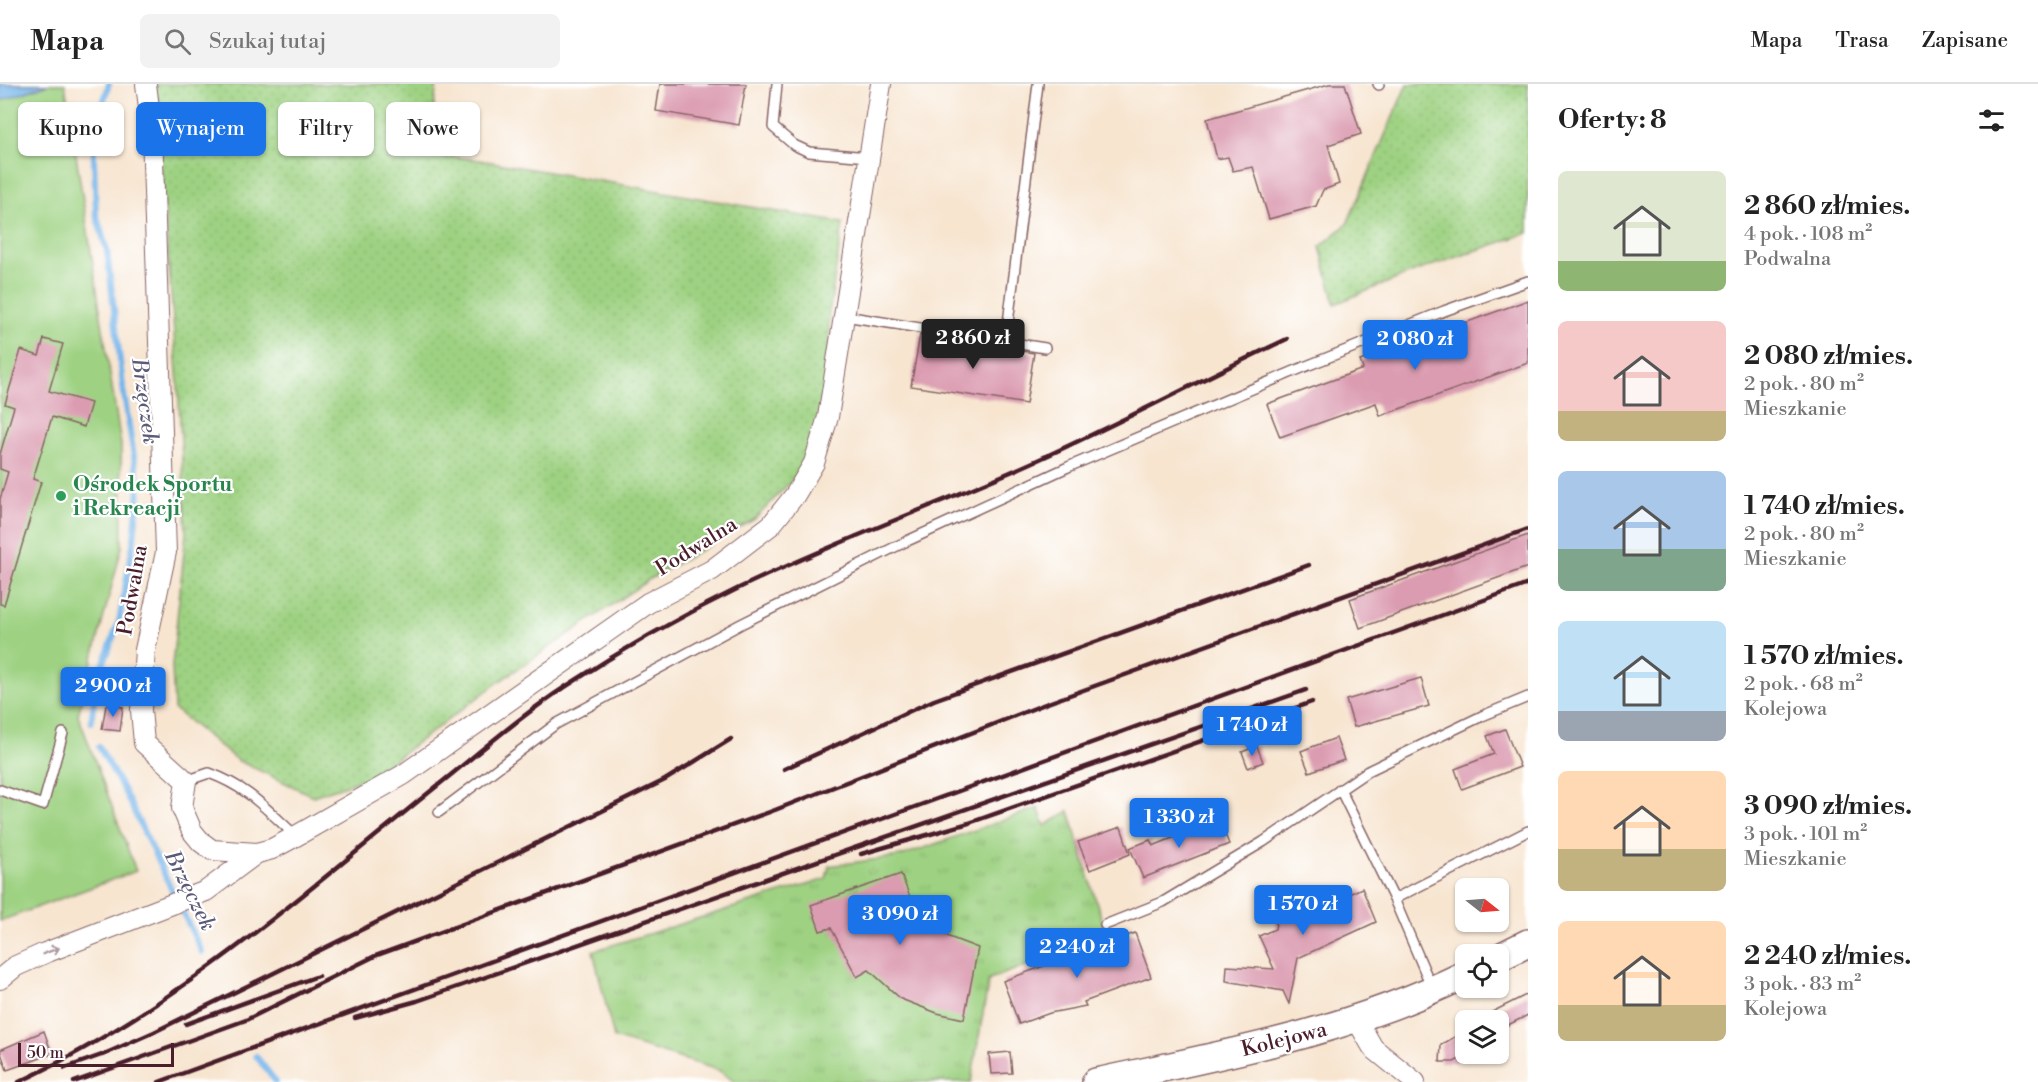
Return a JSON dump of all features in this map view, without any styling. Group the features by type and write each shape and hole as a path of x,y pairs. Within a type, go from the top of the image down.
{"street":[{"name":"Podwalna","path":"146,84 152,131 166,552 145,650 141,710 144,743 186,781 182,808 192,831 201,842 212,850 257,853 272,849 403,775 648,603 712,570 771,525 795,495 814,463 828,417 881,84"},
{"name":"Podwalna","path":"0,979 8,968 160,911 206,891 257,853"},
{"path":"1509,952 1528,943"},
{"name":"Kolejowa","path":"1096,1082 1279,1042 1357,1020 1433,991 1455,980"},
{"path":"1357,1020 1373,1048 1415,1082"}],"lane":[{"path":"777,84 773,127 794,145 809,152 869,157"},
{"path":"1008,323 1038,84"},
{"path":"440,812 555,724 741,624 905,542 1068,467 1304,367 1444,311 1528,281"},
{"path":"845,316 1045,348"},
{"path":"1105,925 1163,902 1263,842 1368,771 1482,716 1528,698"},
{"path":"0,790 43,805 63,733"},
{"path":"186,781 209,772 230,780 248,790 296,836"},
{"path":"1340,789 1394,899 1433,991"},
{"path":"1394,899 1528,831"}],"green space":[{"name":"Ośrodek Sportu i Rekreacji","path":"0,84 65,84 68,102 18,102 18,156 76,156 121,445 122,547 78,715 136,871 0,921"},
{"path":"155,84 437,84 434,102 386,102 386,156 445,156 480,160 843,223 829,314 830,393 814,446 800,472 755,519 650,579 500,681 371,777 313,796 237,760 174,709 172,666 186,533 178,385 161,156 266,156 266,102 156,102"},
{"path":"1407,84 1528,84 1528,233 1416,271 1335,304 1320,247 1347,224"},
{"path":"1038,808 1045,826 1069,811 1107,937 989,979 971,1082 735,1082 718,1070 614,1038 593,951 826,879 829,866 901,856"}],"water":[{"path":"0,84 49,84 0,101"}],"building":[{"path":"660,84 746,84 739,125 656,111"},
{"path":"1329,84 1345,84 1361,134 1328,145 1339,184 1323,190 1316,206 1269,219 1253,167 1233,171 1228,157 1217,159 1207,119"},
{"path":"1528,300 1528,363 1380,416 1376,403 1280,437 1267,404 1363,369 1360,361"},
{"path":"920,335 1034,353 1026,404 911,386"},
{"path":"44,339 63,344 49,391 91,403 84,427 52,417 33,479 41,482 4,605 0,604 0,499 8,472 0,469 0,454 14,407 5,404 21,350 39,356"},
{"path":"1528,535 1528,567 1360,628 1350,599"},
{"path":"1421,678 1429,706 1354,727 1346,700"},
{"path":"106,705 123,707 120,731 102,729"},
{"path":"1505,729 1520,767 1462,789 1455,769 1494,754 1487,736"},
{"path":"1336,738 1344,760 1309,772 1301,751"},
{"path":"1257,746 1263,762 1248,768 1242,752"},
{"path":"1219,819 1229,844 1143,878 1130,848 1150,840 1153,846"},
{"path":"1121,827 1130,854 1090,870 1078,842"},
{"path":"901,874 912,902 927,921 949,937 978,948 964,1019 937,1013 901,999 869,970 857,977 831,928 820,931 811,905"},
{"path":"1282,888 1310,894 1307,913 1362,888 1376,922 1298,958 1289,1004 1283,991 1226,981 1227,966 1274,969 1259,936 1275,929"},
{"path":"1135,933 1151,977 1084,1002 1086,1006 1050,1013 1019,1024 1003,981"},
{"path":"1528,994 1528,1015 1509,1024 1509,1010 1496,1010"},
{"path":"44,1031 52,1054 7,1070 0,1050"},
{"path":"1455,1037 1455,1061 1440,1062 1441,1045"},
{"path":"1010,1052 1012,1073 991,1074 989,1054"}],"waterway":[{"name":"Brzęczek","path":"91,722 97,682 119,621 134,539 139,488 124,394 107,251 96,214 93,135 109,84"},
{"name":"Brzęczek","path":"99,747 123,789 202,952"},
{"name":"Brzęczek","path":"256,1056 276,1082"}],"railway":[{"path":"19,1082 133,1019 186,983 290,905 518,721 565,687 629,647 694,610 739,588 839,543 1042,458 1287,339"},
{"path":"74,1082 246,1020 375,956 775,810 1045,704 1528,529"},
{"path":"784,769 934,700 1309,565"},
{"path":"159,1082 1528,584"},
{"path":"355,1018 417,1001 1306,690"},
{"path":"861,854 969,823 1312,702"},
{"path":"102,1055 154,1032 665,780 731,739"},
{"path":"186,1024 318,976"},
{"path":"65,1068 110,1052"}],"place":[{"name":"Ośrodek Sportu i Rekreacji","path":"61,496"}]}
